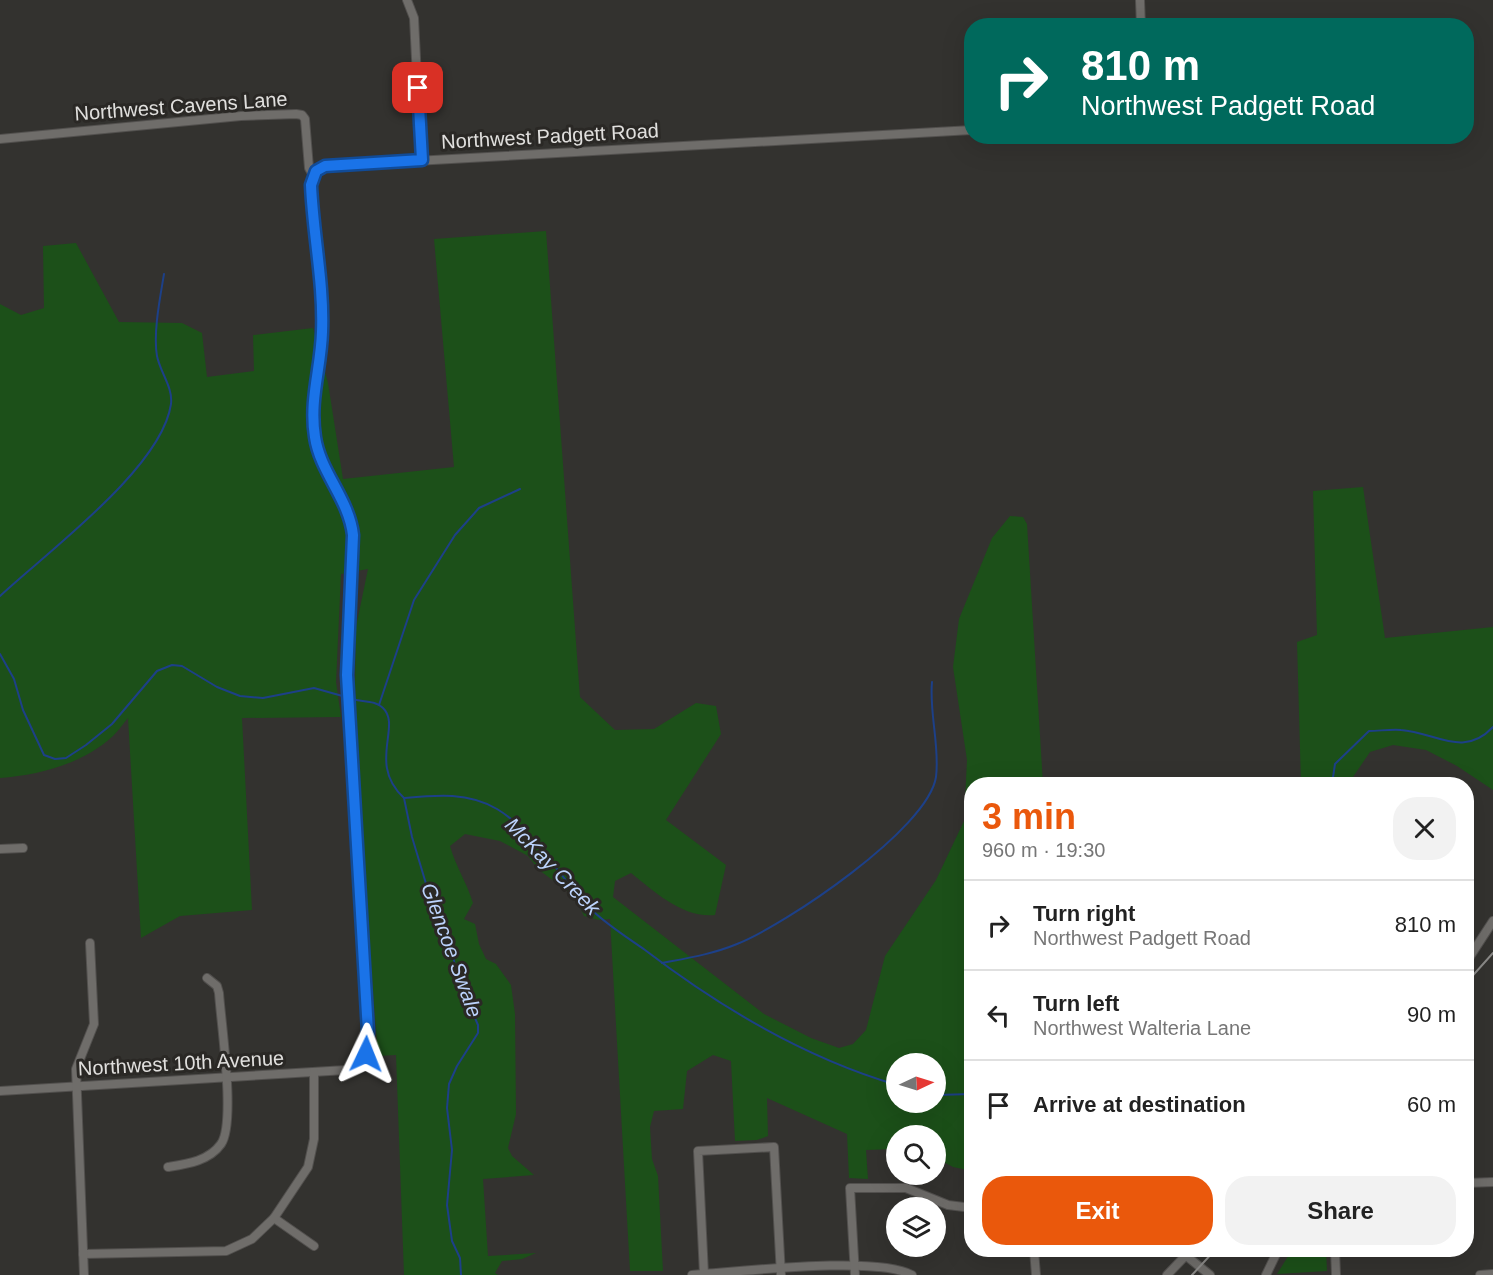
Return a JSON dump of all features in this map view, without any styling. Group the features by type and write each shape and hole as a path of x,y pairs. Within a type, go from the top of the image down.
{"street":[{"path":"407,0 414,18 422,160"},
{"path":"1140,0 1141,18"},
{"name":"Northwest Cavens Lane","path":"0,139 194,120 296,114 302,115 305,119 309,168 313,175"},
{"name":"Northwest Padgett Road","path":"313,175 325,166 964,130"},
{"name":"Northwest 10th Avenue","path":"0,1090 351,1070 362,1062 368,1049 347,675 352,526 344,504 318,452 313,423 314,385 322,328 311,195 313,175"},
{"path":"0,849 23,848"},
{"path":"1474,950 1493,921"},
{"path":"84,1275 77,1085 78,1062 94,1024 90,943"},
{"path":"168,1167 200,1160 222,1143 228,1120 218,989 207,978"},
{"path":"83,1254 226,1251 252,1239 274,1218 308,1167 314,1139 314,1072"},
{"path":"704,1274 698,1150 774,1147 780,1273"},
{"path":"1474,1183 1493,1182"},
{"path":"855,1270 850,1188 906,1188 948,1205 964,1207"},
{"path":"274,1218 314,1246"},
{"path":"1035,1257 1036,1275"},
{"path":"1167,1275 1181,1257"},
{"path":"1190,1257 1200,1271 1210,1275"},
{"path":"1267,1273 1275,1257"},
{"path":"1335,1257 1336,1275"},
{"path":"692,1275 888,1267 912,1275"},
{"path":"1480,1275 1493,1274"}],"green space":[{"path":"546,231 580,697 615,730 654,729 696,703 716,706 721,734 666,820 726,865 715,915 703,915 680,908 631,873 615,881 613,897 764,1014 811,1038 839,1048 853,1044 866,1030 885,956 936,880 964,821 964,1169 946,1163 946,1125 886,1125 886,1149 866,1150 868,1179 849,1178 847,1134 767,1098 768,1136 757,1140 735,1141 731,1061 713,1055 687,1071 683,1109 654,1111 650,1127 652,1159 658,1176 663,1271 630,1271 610,919 599,920 584,916 578,903 566,890 539,870 528,856 500,841 465,834 450,846 473,903 464,919 475,924 479,944 486,959 496,964 511,985 515,1014 516,1114 508,1148 512,1156 534,1175 483,1179 488,1256 536,1253 522,1259 502,1261 495,1273 498,1275 404,1275 396,1055 378,1056 365,885 355,685 356,627 368,569 341,574 336,682 341,717 242,718 252,910 180,916 141,938 128,718 101,746 74,761 45,771 0,778 0,304 21,315 44,308 43,246 76,243 119,322 182,323 202,333 207,377 254,371 253,335 313,328 328,383 343,479 454,467 434,239"},
{"path":"1363,487 1385,638 1493,627 1493,790 1457,766 1426,750 1393,745 1370,752 1353,777 1301,777 1297,642 1317,635 1313,491"},
{"path":"1010,516 1023,517 1027,524 1043,777 966,777 967,760 953,667 959,619 992,538"},
{"path":"1288,1257 1326,1257 1327,1271 1277,1274"}],"waterway":[{"path":"0,596 100,508 147,455 163,429 171,404 156,347 164,274"},
{"path":"379,705 414,600 455,535 479,508 520,489"},
{"name":"McKay Creek","path":"0,654 14,679 23,710 44,755 55,759 66,758 86,745 112,724 157,671 172,665 182,666 217,687 240,696 263,698 314,688 346,697"},
{"path":"662,963 719,950 759,934 819,897 852,873 908,822 927,798 936,777 937,753 931,694 932,682"},
{"name":"McKay Creek","path":"352,699 376,704 383,708 388,716 386,759 388,772 393,785 404,798 464,797 497,809 536,843 594,912 674,971 734,1011 797,1046 886,1081"},
{"name":"McKay Creek","path":"1333,777 1335,764 1369,731 1401,730 1460,743 1482,736 1493,727"},
{"name":"Glencoe Swale","path":"404,798 412,837 436,917 451,941 456,974 478,1025 478,1033 457,1066 449,1084 447,1108 452,1150 447,1205 452,1241 460,1258 461,1275"},
{"name":"McKay Creek","path":"946,1095 964,1094"}],"railway":[{"path":"1474,974 1493,953"},
{"path":"1192,1275 1209,1257"}],"route":[{"path":"366,1054 368,1032 347,675 353,535 349,514 318,452 314,434 313,396 322,328 311,185 316,171 325,166 422,160 418,88"}]}
